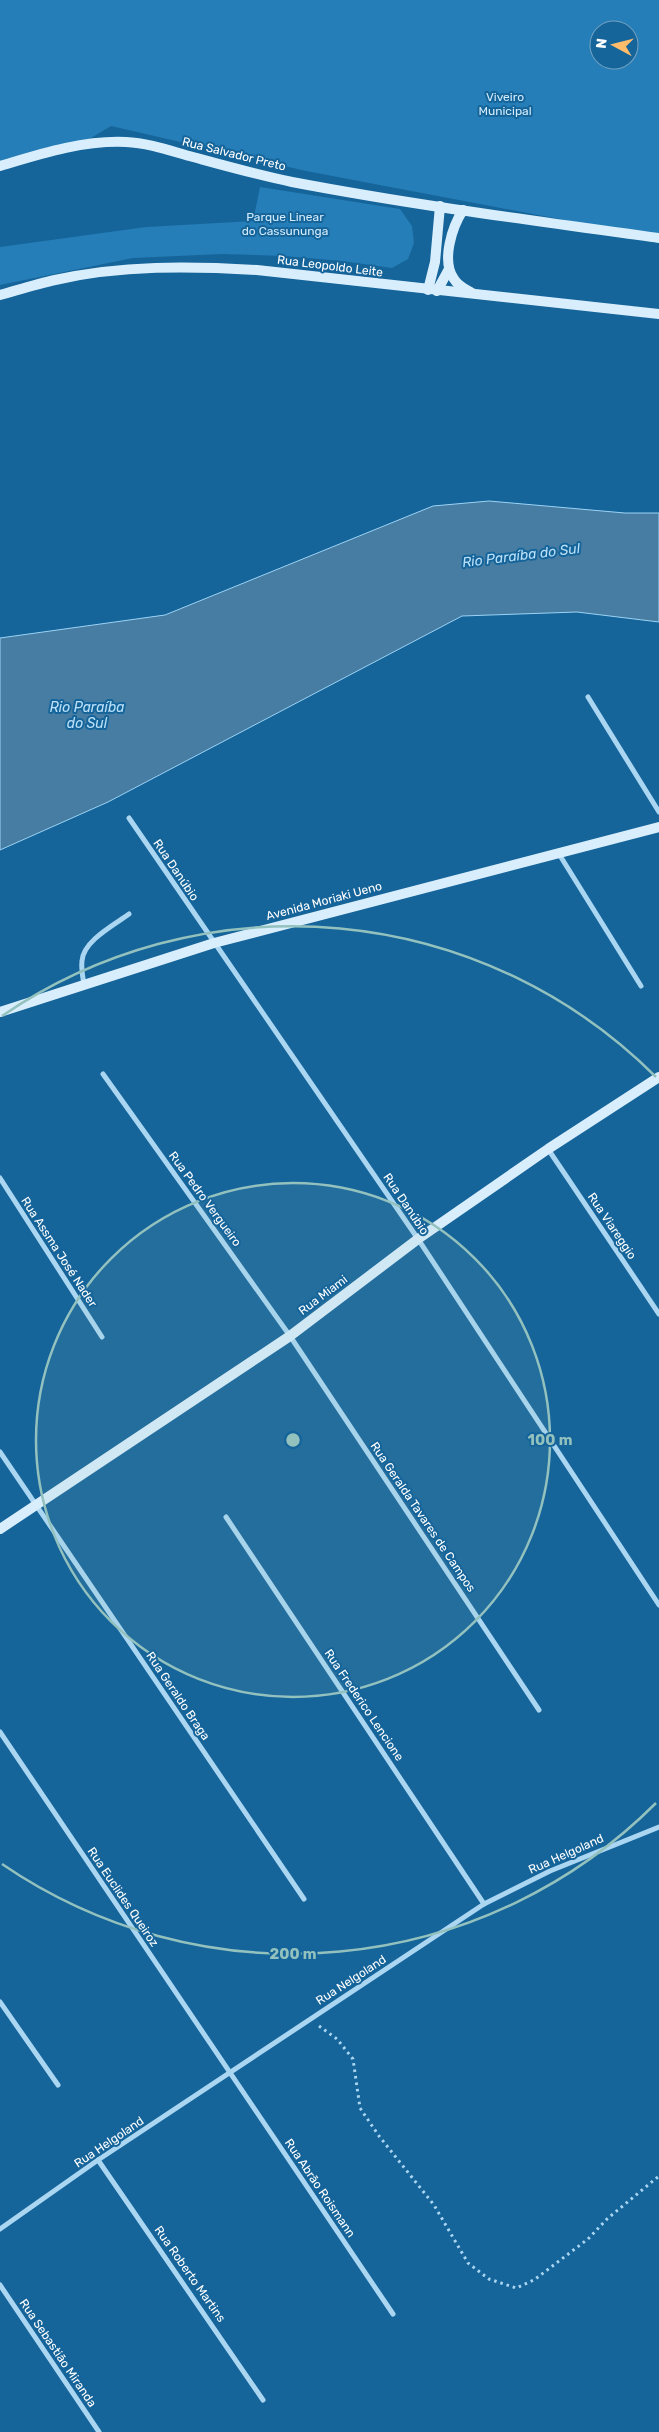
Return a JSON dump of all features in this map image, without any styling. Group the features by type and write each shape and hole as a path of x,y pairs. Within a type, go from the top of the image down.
{"main road":[{"name":"Rua Salvador Preto","path":"0,166 42,154 90,144 126,142 156,147 265,176 463,210 659,238"},
{"path":"432,291 440,206"},
{"path":"432,291 448,269 453,231 463,210"},
{"name":"Rua Leopoldo Leite","path":"0,295 57,280 120,271 194,266 257,270 476,296 659,314"},
{"path":"448,269 460,286 476,296"},
{"name":"Avenida Moriaki Ueno","path":"0,1012 214,943 659,827"},
{"name":"Rua Miami","path":"0,1529 290,1336 418,1239 548,1148 659,1077"}],"street":[{"path":"588,696 659,812"},
{"name":"Rua Danúbio","path":"129,818 418,1239 659,1605"},
{"path":"559,853 641,986"},
{"path":"84,986 82,961 84,953 90,944 129,914"},
{"name":"Rua Pedro Vergueiro","path":"103,1074 290,1336"},
{"name":"Rua Viareggio","path":"548,1148 659,1314"},
{"name":"Rua Assma José Nader","path":"0,1178 102,1337"},
{"name":"Rua Geralda Tavares de Campos","path":"290,1336 539,1710"},
{"name":"Rua Geraldo Braga","path":"0,1452 304,1899"},
{"name":"Rua Frederico Lencione","path":"226,1517 484,1904"},
{"name":"Rua Euclides Queiroz","path":"0,1732 230,2072"},
{"name":"Rua Helgoland","path":"484,1904 550,1871 659,1827"},
{"name":"Rua Nelgoland","path":"230,2072 484,1904"},
{"path":"0,2002 58,2086"},
{"name":"Rua Helgoland","path":"0,2229 98,2160 230,2072"},
{"name":"Rua Abrão Roismann","path":"230,2072 393,2314"},
{"name":"Rua Roberto Martins","path":"98,2160 263,2400"},
{"name":"Rua Sebastião Miranda","path":"0,2285 100,2432"}],"path":[{"path":"310,2019 337,2039 353,2060 360,2108 379,2136 434,2204 468,2263 489,2279 516,2288 534,2280 588,2239 607,2218 659,2176"}],"green space":[{"name":"Viveiro Municipal","path":"0,0 659,0 659,238 306,171 111,126 76,147 0,170"},
{"name":"Parque Linear do Cassununga","path":"260,187 400,209 412,226 414,243 408,259 392,268 285,256 222,254 133,258 0,285 0,247 146,227 253,221"}],"water":[{"name":"Rio Paraíba do Sul","path":"489,501 625,513 659,513 659,622 577,612 462,616 108,802 0,850 0,638 165,615 433,506"}]}
